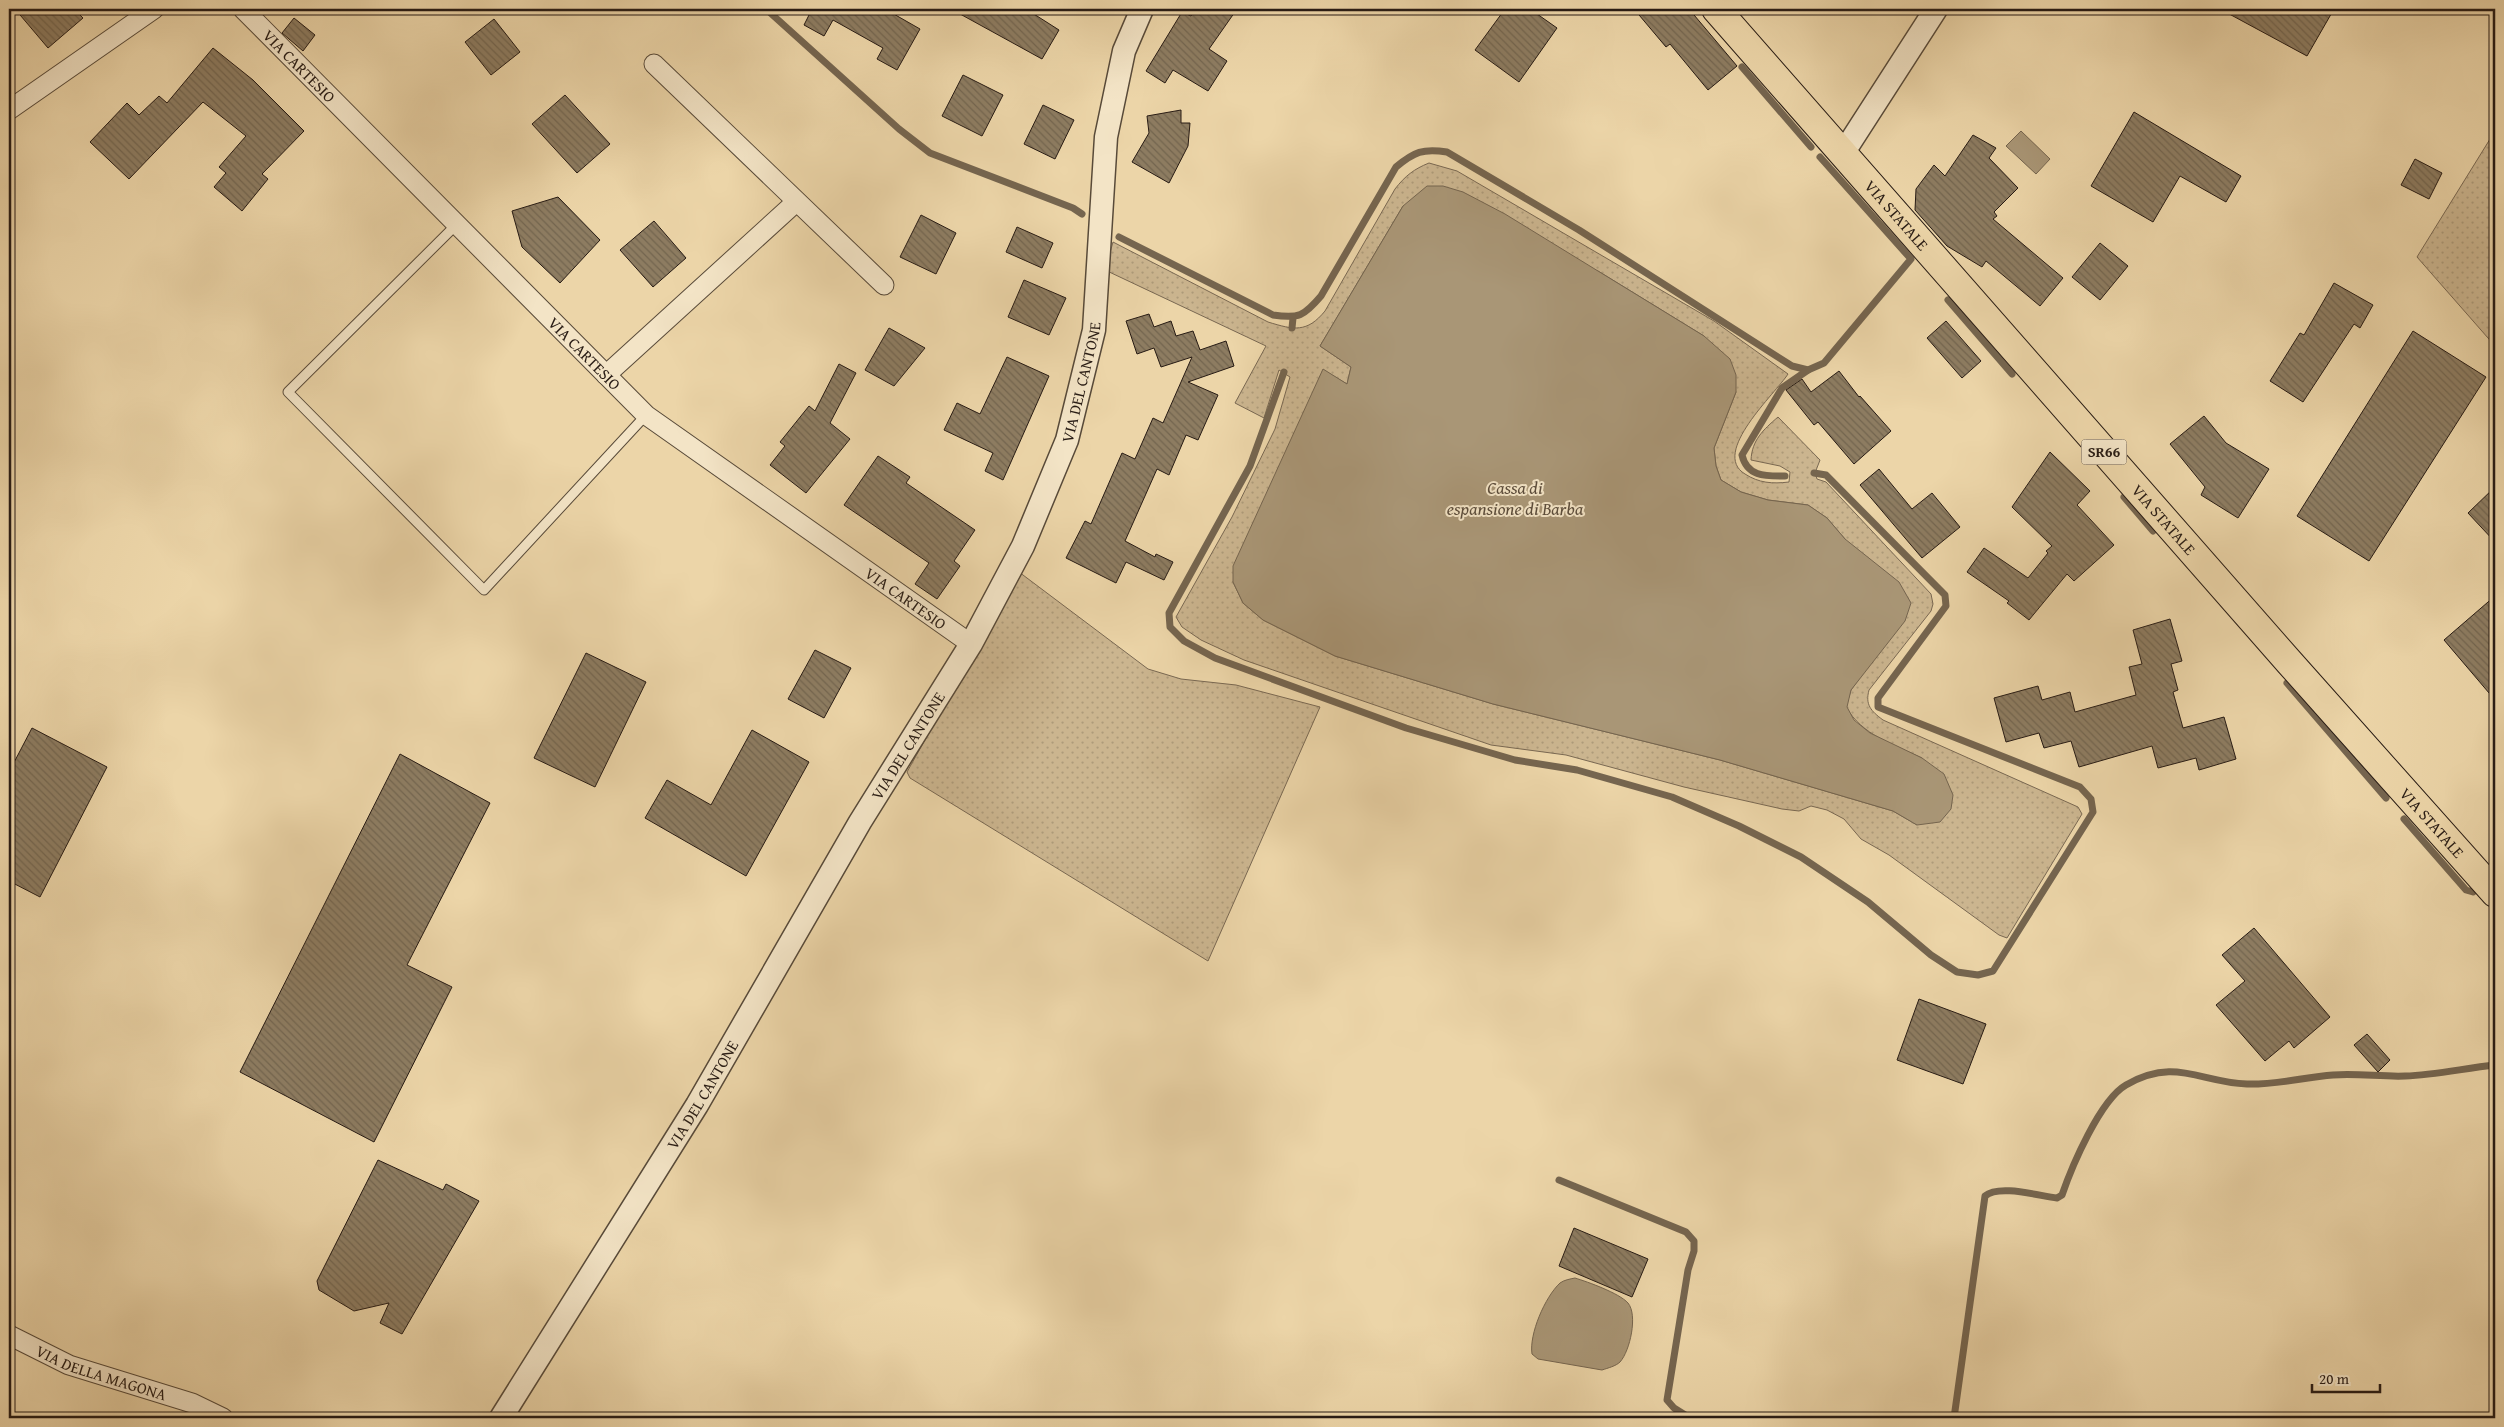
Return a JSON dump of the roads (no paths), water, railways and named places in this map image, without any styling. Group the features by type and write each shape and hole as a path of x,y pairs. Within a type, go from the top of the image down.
{"main road":[{"name":"VIA STATALE","path":"1716,9 1838,150 2495,893"}],"street":[{"path":"9,110 154,9"},
{"name":"VIA CARTESIO","path":"243,9 646,415 971,644"},
{"name":"VIA DEL CANTONE","path":"501,1418 697,1105 860,822 971,644 1023,546 1067,440 1094,330 1106,136 1124,51 1142,9"},
{"path":"1838,150 1849,144 1936,9"},
{"path":"654,64 884,285"},
{"path":"606,375 796,202"},
{"name":"VIA DELLA MAGONA","path":"9,1335 69,1365 192,1402 223,1418"}],"lane":[{"path":"457,224 288,392 484,590 646,415"}],"water":[{"path":"2021,131 2050,159 2036,174 2006,146"},
{"name":"Cassa di espansione di Barba","path":"1427,186 1443,186 1463,192 1505,214 1704,336 1730,359 1736,375 1736,392 1714,448 1716,466 1721,480 1741,492 1768,500 1808,505 1827,518 1845,539 1899,582 1911,603 1905,621 1851,690 1847,707 1854,720 1870,733 1922,758 1944,774 1953,795 1951,809 1940,822 1917,825 1893,811 1720,760 1493,704 1335,656 1263,620 1243,603 1233,582 1233,566 1323,369 1347,384 1351,367 1320,346 1403,206"},
{"path":"1575,1278 1618,1295 1628,1303 1631,1309 1632,1333 1630,1342 1624,1357 1614,1366 1602,1370 1538,1359 1532,1354 1533,1336 1539,1316 1549,1297 1560,1283"}],"waterway":[{"path":"766,9 899,129 930,153 1073,208 1082,214"},
{"path":"1742,67 1811,147"},
{"path":"1119,237 1273,315 1295,316 1305,312 1321,296 1396,167 1419,152 1447,152 1579,230 1792,366 1808,370 1824,363 1911,259 1820,157"},
{"path":"1948,300 2012,374"},
{"path":"1292,328 1293,318"},
{"path":"1785,476 1758,474 1748,468 1742,455 1782,388 1808,370"},
{"path":"1284,372 1250,466 1169,613 1170,627 1184,641 1215,658 1406,728 1515,760 1577,770 1672,797 1739,826 1801,857 1868,902 1931,955 1957,972 1978,975 1993,971 2093,812 2091,799 2080,787 1878,707 1878,698 1946,606 1945,595 1826,475 1814,473"},
{"path":"2124,497 2153,531"},
{"path":"2287,683 2386,798"},
{"path":"2404,819 2466,890 2473,892"},
{"path":"1954,1418 1985,1196 2000,1191 2057,1198 2062,1195 2080,1151 2097,1119 2106,1104 2126,1085 2143,1077 2173,1072 2230,1082 2258,1084 2333,1075 2417,1075 2495,1065"},
{"path":"1559,1180 1686,1232 1694,1241 1694,1251 1688,1270 1667,1400 1674,1408 1690,1418"}]}
